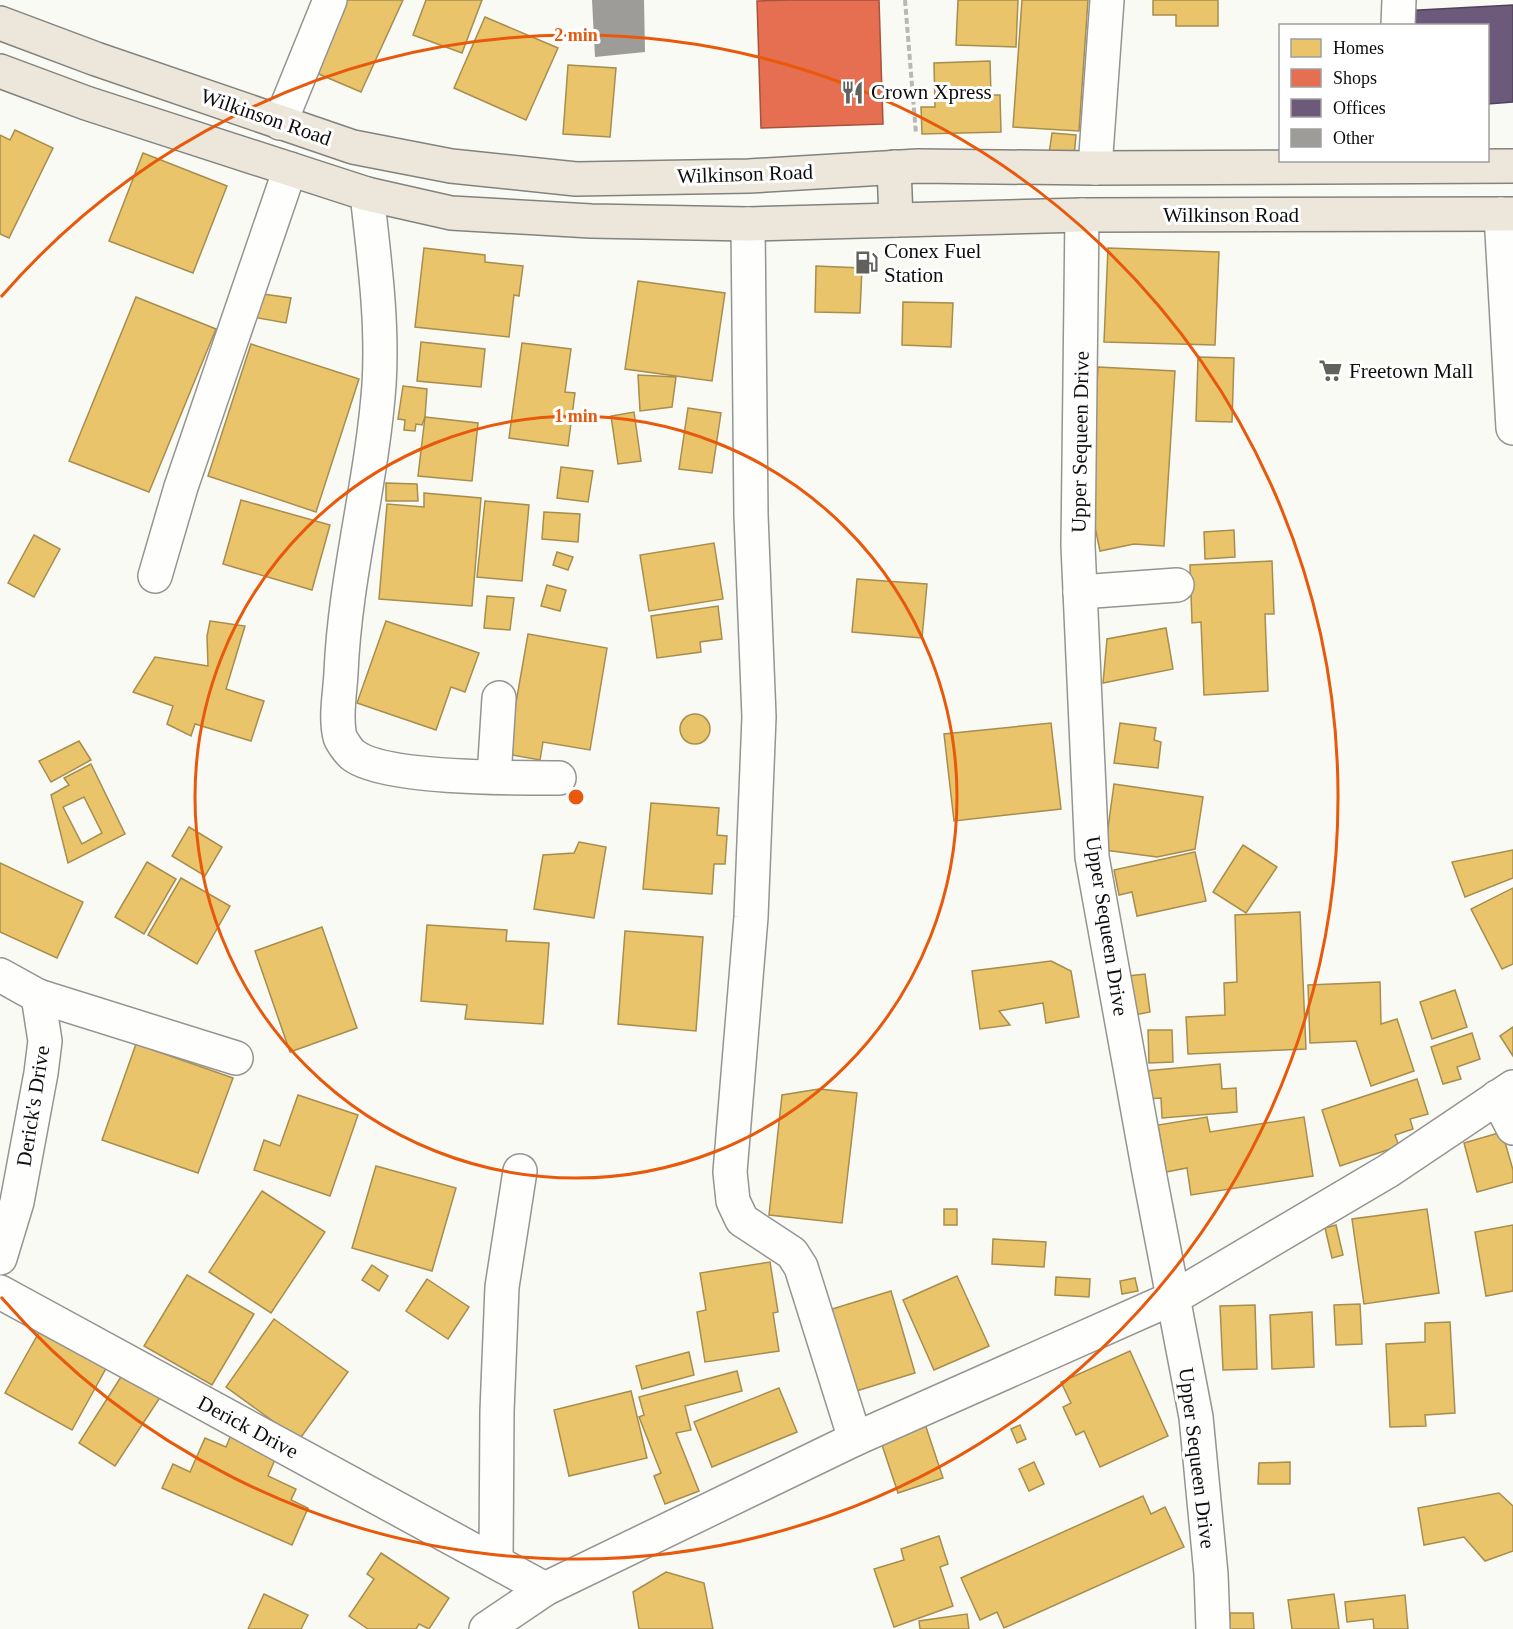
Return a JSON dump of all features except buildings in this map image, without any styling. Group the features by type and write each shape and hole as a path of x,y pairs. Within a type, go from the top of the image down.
{"main road":[{"name":"Wilkinson Road","path":"0,23 353,147 451,166 576,179 749,176 906,166 1095,168 1344,167 1395,164 1513,166"},
{"name":"Wilkinson Road","path":"0,71 86,103 367,194 451,213 591,221 748,224 1082,215 1507,214"},
{"path":"896,220 906,166"},
{"path":"1344,167 1344,214"}],"street":[{"path":"280,123 330,0"},
{"path":"1095,168 1107,0"},
{"path":"1398,24 1399,0"},
{"path":"155,576 181,487 290,169"},
{"path":"367,194 379,326 379,383 371,460 351,569 342,642 340,738 352,755 370,765 494,777 560,778"},
{"path":"1507,214 1513,428"},
{"name":"Upper Sequeen Drive","path":"1082,215 1078,546 1092,857 1196,1417 1211,1574 1213,1629"},
{"path":"748,224 751,515 759,717 752,917 730,1172 733,1201 742,1220 792,1253 801,1267 855,1439"},
{"path":"1080,592 1177,585"},
{"path":"494,777 499,698"},
{"path":"0,975 38,996 236,1058"},
{"name":"Derick's Drive","path":"0,1258 17,1202 41,1073 45,1041 38,996"},
{"path":"486,1629 544,1590 855,1439 1173,1298 1388,1171 1505,1092 1513,1128"},
{"path":"496,1562 497,1411 502,1287 520,1171"},
{"name":"Derick Drive","path":"0,1293 544,1590"}],"path":[{"path":"905,0 906,166"}],"place":[{"name":"Crown Xpress","path":"853,92"},
{"name":"Conex Fuel Station","path":"866,263"},
{"name":"Freetown Mall","path":"1331,371"}]}
